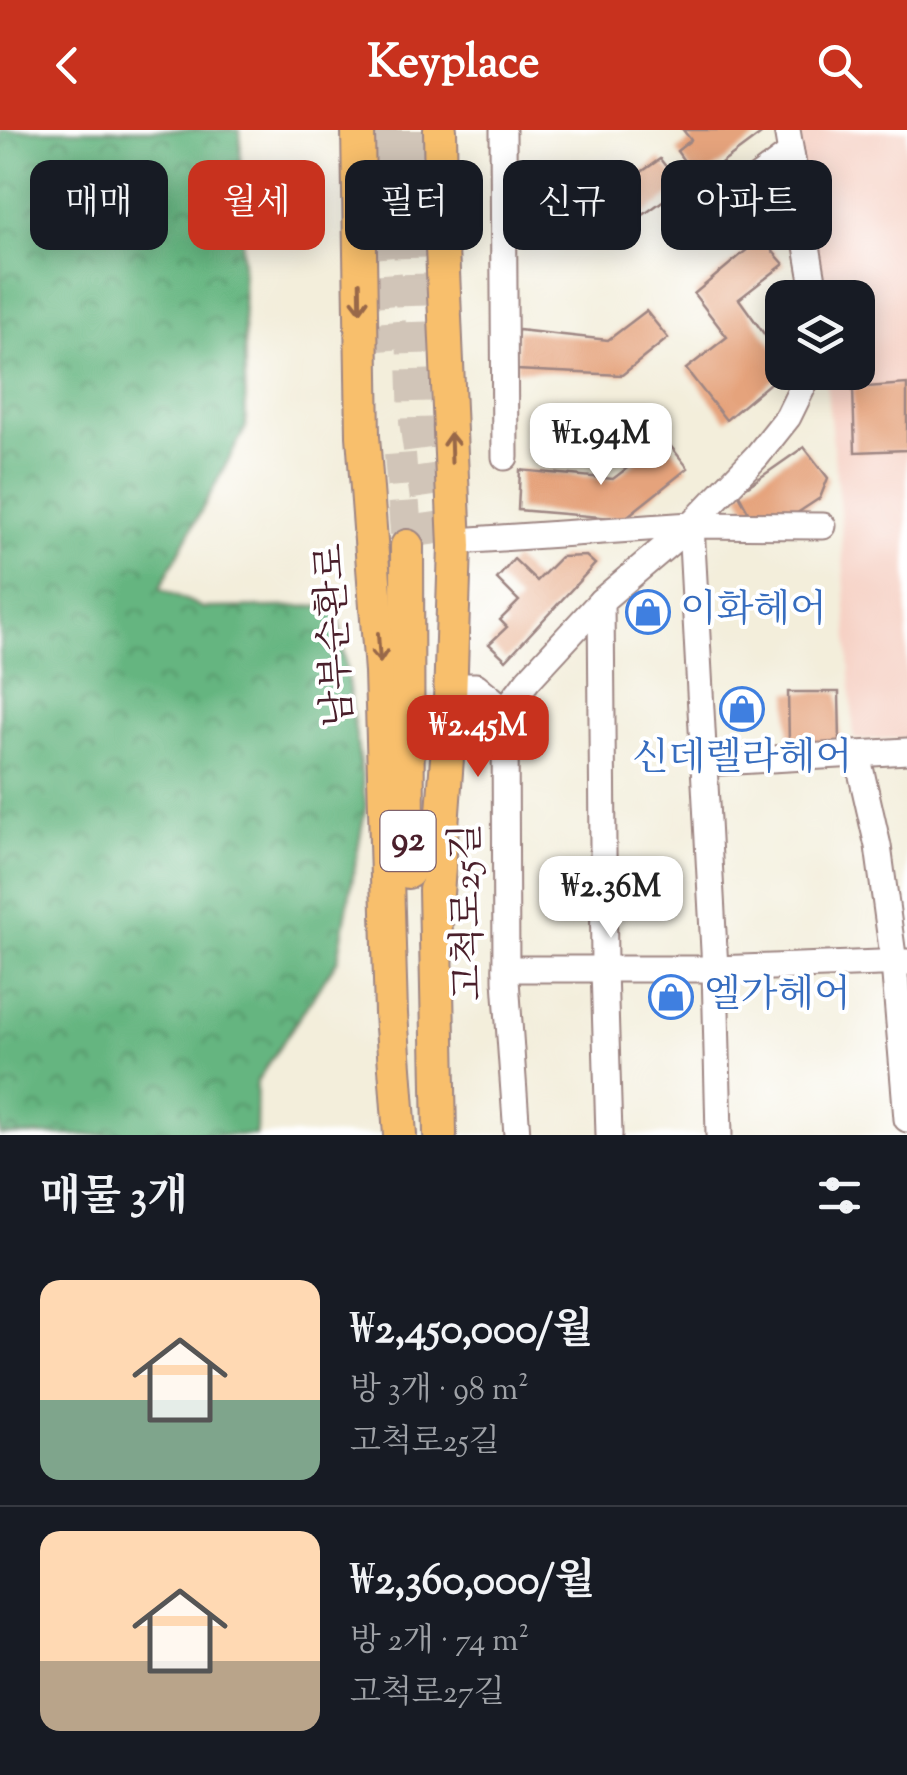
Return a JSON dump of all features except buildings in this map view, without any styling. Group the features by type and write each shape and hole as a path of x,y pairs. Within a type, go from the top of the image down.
{"main road":[{"name":"남부순환로","path":"358,130 362,436 381,672 391,1014 402,1135"},
{"name":"남부순환로","path":"436,908 455,546 440,130"},
{"name":"남부순환로","path":"402,1135 409,1016 420,548 436,908 440,1135"}],"street":[{"path":"502,130 506,457"},
{"path":"769,160 789,142"},
{"path":"789,142 813,280"},
{"path":"450,686 476,686 505,710 600,602 691,526 756,456 788,417 801,390"},
{"path":"691,526 716,969 719,1135"},
{"path":"472,540 691,526 823,526"},
{"path":"600,602 610,1135"},
{"name":"고척로25길","path":"505,710 506,969 517,1135"},
{"path":"704,763 907,751"},
{"path":"857,754 901,962 907,1118"},
{"path":"506,969 716,969 901,962"}],"shaded area":[{"path":"787,130 907,130 907,738 854,740 840,510 827,390 875,390 875,280 813,280 808,250 832,250 832,160 792,160"}],"green space":[{"path":"0,130 240,130 241,160 188,160 188,250 242,250 246,427 160,588 203,608 337,606 366,805 338,959 257,1081 256,1135 0,1135"}],"tunnel":[{"path":"382,130 381,215 392,350"},
{"path":"409,130 415,421 433,549"},
{"path":"400,454 407,546"}],"place":[{"name":"이화헤어","path":"648,612"},
{"name":"신데렐라헤어","path":"742,709"},
{"name":"엘가헤어","path":"671,997"}]}
